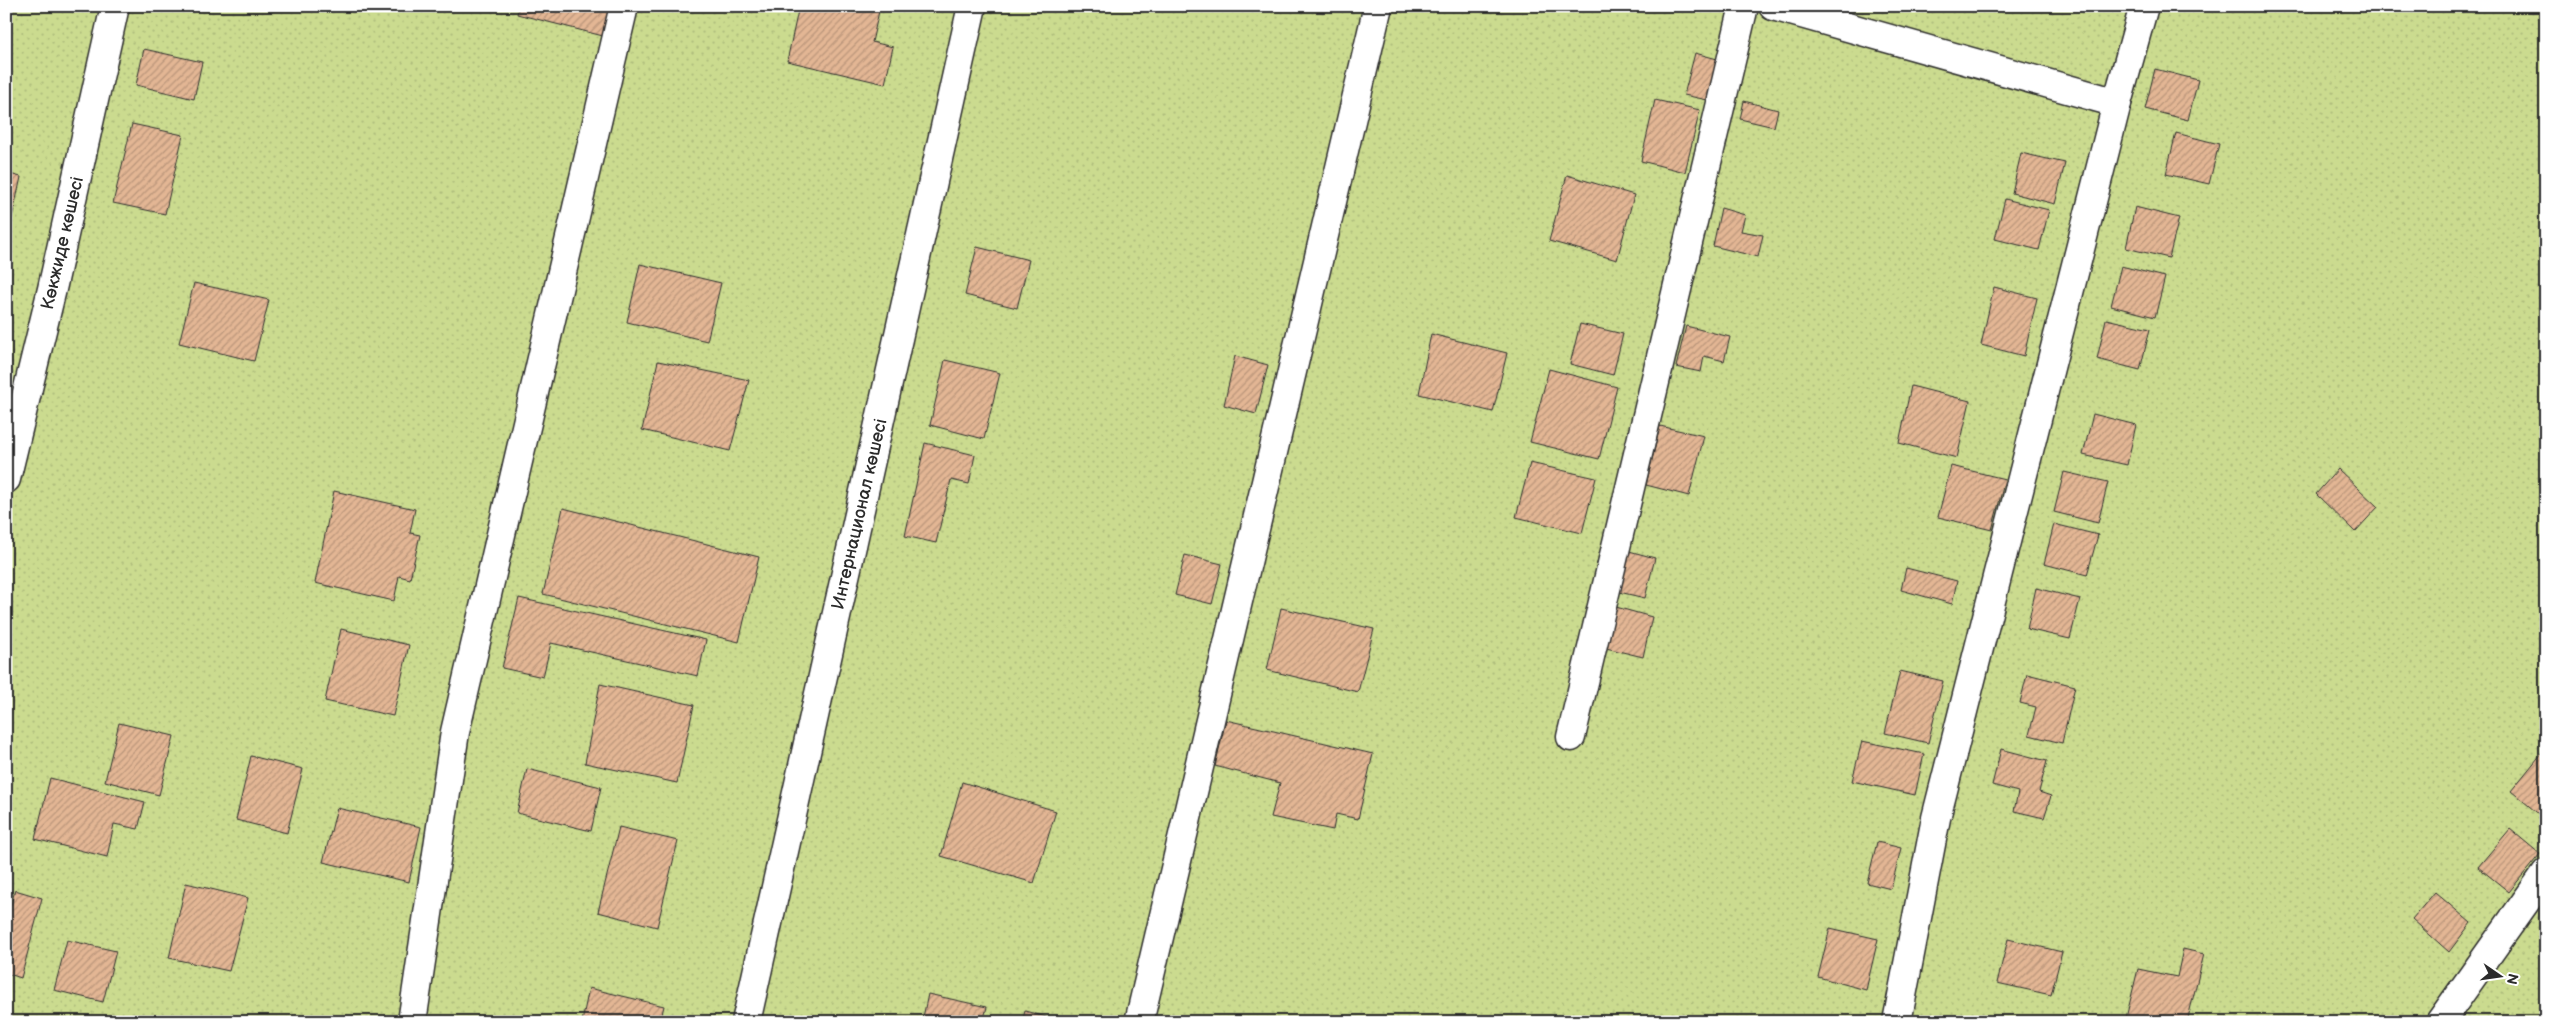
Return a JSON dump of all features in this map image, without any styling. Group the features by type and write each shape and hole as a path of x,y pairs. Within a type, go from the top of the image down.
{"street":[{"name":"Көкжиде көшесі","path":"6,479 52,289 115,6"},
{"path":"412,1022 455,732 624,6"},
{"name":"Интернационал көшесі","path":"746,1022 972,6"},
{"path":"1139,1022 1378,6"},
{"path":"1571,737 1744,6"},
{"path":"1773,6 1831,14 2117,103"},
{"path":"1897,1022 1936,818 2117,103 2144,6"},
{"path":"2440,1022 2546,873"}],"green space":[{"path":"6,6 2546,6 2546,1022 6,1022"}],"building":[{"path":"519,6 611,6 603,36 517,14"},
{"path":"799,6 880,7 872,42 893,47 885,84 787,61"},
{"path":"144,49 202,62 194,99 136,85"},
{"path":"1695,53 1721,60 1712,101 1684,95"},
{"path":"2155,69 2198,80 2188,120 2145,109"},
{"path":"1655,100 1700,110 1685,172 1641,161"},
{"path":"1744,101 1778,110 1774,127 1740,119"},
{"path":"132,124 183,135 165,214 113,203"},
{"path":"2176,133 2219,144 2209,184 2166,174"},
{"path":"2021,153 2065,163 2055,204 2012,193"},
{"path":"6,173 21,177 6,245"},
{"path":"1567,175 1634,195 1617,260 1549,241"},
{"path":"2005,199 2049,210 2039,250 1995,239"},
{"path":"2135,207 2179,218 2169,258 2126,248"},
{"path":"1721,208 1745,215 1741,231 1763,235 1758,257 1713,246"},
{"path":"977,247 1029,260 1017,308 965,295"},
{"path":"640,264 721,283 707,341 627,322"},
{"path":"2121,266 2165,277 2155,317 2111,306"},
{"path":"194,283 269,300 254,361 179,343"},
{"path":"1994,287 2037,298 2024,356 1981,345"},
{"path":"2106,319 2150,329 2140,370 2097,359"},
{"path":"1580,324 1623,334 1613,375 1570,364"},
{"path":"1686,326 1730,337 1724,361 1704,356 1701,372 1676,367"},
{"path":"1431,334 1507,353 1493,412 1419,394"},
{"path":"1235,356 1268,365 1256,414 1224,405"},
{"path":"945,360 1000,373 984,439 930,425"},
{"path":"658,361 749,380 730,451 642,430"},
{"path":"1549,369 1617,387 1599,459 1530,442"},
{"path":"1911,386 1970,401 1957,458 1899,443"},
{"path":"2093,414 2136,425 2127,465 2083,455"},
{"path":"1660,426 1704,436 1689,496 1646,485"},
{"path":"925,443 975,455 969,484 951,480 936,543 905,536"},
{"path":"1530,463 1596,478 1582,533 1516,517"},
{"path":"1951,466 2005,479 1992,530 1938,517"},
{"path":"2338,469 2378,507 2355,532 2316,494"},
{"path":"2064,472 2108,482 2098,523 2054,512"},
{"path":"334,491 415,509 410,533 420,535 410,579 399,576 394,601 315,583"},
{"path":"563,508 759,557 739,642 543,594"},
{"path":"2054,524 2098,535 2087,575 2044,564"},
{"path":"1629,551 1655,558 1645,598 1619,592"},
{"path":"1185,555 1222,564 1212,604 1175,595"},
{"path":"1906,568 1957,581 1952,604 1901,590"},
{"path":"2036,588 2080,599 2070,639 2027,629"},
{"path":"519,598 706,640 698,676 551,643 543,677 502,668"},
{"path":"1616,607 1652,617 1643,657 1606,648"},
{"path":"1281,608 1374,629 1358,692 1267,670"},
{"path":"341,629 409,645 393,716 325,701"},
{"path":"1900,671 1943,681 1928,743 1885,733"},
{"path":"2027,674 2075,686 2062,743 2029,735 2036,707 2020,703"},
{"path":"600,684 694,705 677,783 585,763"},
{"path":"1226,720 1373,754 1358,819 1336,814 1333,830 1271,817 1280,783 1215,766"},
{"path":"119,723 174,736 159,795 105,781"},
{"path":"1862,741 1924,754 1915,795 1852,781"},
{"path":"2001,749 2047,761 2039,792 2051,796 2044,818 2014,811 2018,792 1992,785"},
{"path":"2542,753 2546,756 2546,811 2541,816 2511,791"},
{"path":"251,756 303,769 287,833 236,820"},
{"path":"527,769 601,787 591,831 517,813"},
{"path":"50,778 145,802 138,829 114,824 107,857 35,839"},
{"path":"962,782 1056,811 1034,883 941,856"},
{"path":"337,808 421,827 409,882 323,862"},
{"path":"619,827 678,841 657,927 598,912"},
{"path":"2510,829 2540,854 2509,892 2478,867"},
{"path":"1877,842 1901,848 1891,889 1867,883"},
{"path":"186,883 248,898 229,971 169,958"},
{"path":"15,890 42,898 21,978 6,973 6,923"},
{"path":"2435,892 2471,923 2449,952 2412,919"},
{"path":"1830,928 1878,939 1866,990 1818,977"},
{"path":"2008,939 2062,952 2051,995 1997,983"},
{"path":"67,940 116,951 103,1002 54,990"},
{"path":"2183,949 2204,954 2187,1022 2125,1022 2138,969 2177,977"},
{"path":"589,988 664,1006 660,1022 582,1022"},
{"path":"928,994 987,1007 983,1022 922,1022"},
{"path":"1025,1011 1064,1022 1022,1022"}]}
